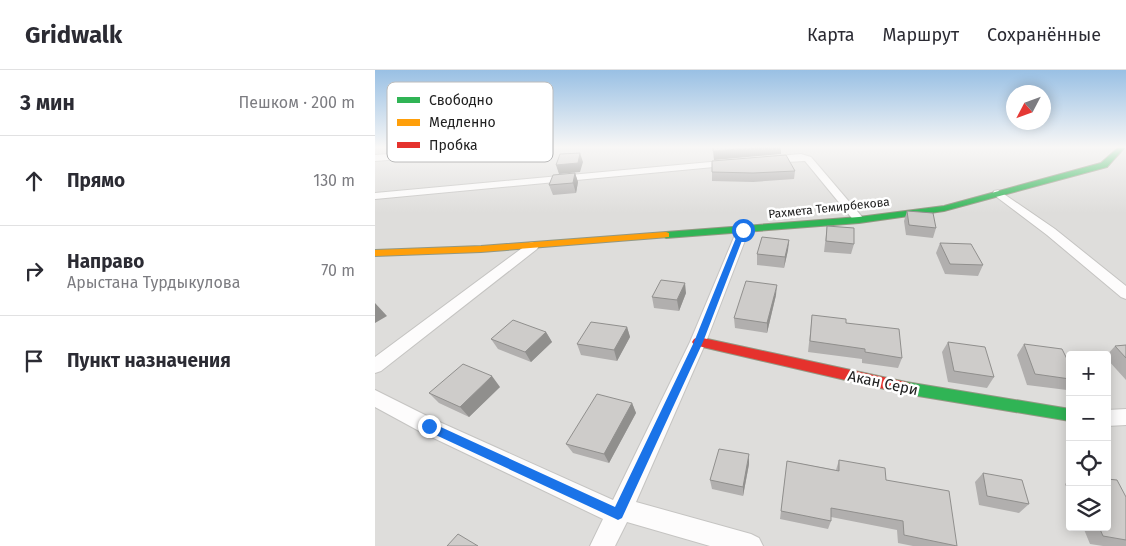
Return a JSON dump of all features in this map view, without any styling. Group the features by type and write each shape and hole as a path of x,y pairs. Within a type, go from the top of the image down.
{"street":[{"path":"375,196 664,169"},
{"path":"817,169 859,220"},
{"name":"Рахмета Темирбекова","path":"375,253 533,246 859,220 945,208 1087,169"},
{"path":"998,193 1051,232 1126,294"},
{"path":"602,546 620,512 698,342 743,230"},
{"path":"375,366 533,246"},
{"name":"Акан Сери","path":"698,342 919,391 1066,414"},
{"path":"375,398 429,426 620,512 751,546"},
{"path":"1111,418 1126,417"}],"shaded area":[{"path":"375,169 1126,169 1126,546 375,546"}],"building":[{"path":"712,169 794,169 795,171 753,173 712,172"},
{"path":"575,173 573,183 549,185 553,175"},
{"path":"907,211 933,213 936,228 909,225"},
{"path":"827,226 854,228 854,244 826,241"},
{"path":"762,237 789,240 785,257 757,254"},
{"path":"940,243 971,244 983,265 950,264"},
{"path":"661,280 685,283 677,300 652,297"},
{"path":"746,281 777,285 767,323 734,318"},
{"path":"812,315 846,319 846,323 899,329 902,358 865,352 865,349 810,341"},
{"path":"513,320 546,332 525,352 491,339"},
{"path":"591,322 627,327 614,350 577,344"},
{"path":"948,342 985,347 994,377 954,371"},
{"path":"1024,344 1062,349 1066,357 1066,378 1035,374"},
{"path":"1126,345 1126,358 1115,346"},
{"path":"463,364 492,376 460,407 429,393"},
{"path":"597,394 632,403 604,454 566,444"},
{"path":"719,449 749,454 743,487 710,480"},
{"path":"839,460 885,468 886,480 949,491 957,546 904,535 903,521 831,508 831,521 781,511 787,461 839,471"},
{"path":"983,473 1022,480 1029,504 987,496"},
{"path":"1111,479 1117,480 1126,497 1126,540 1103,536 1101,531 1111,531"},
{"path":"458,534 478,546 447,546"}],"traffic: fast":[{"path":"666,235 859,220 944,208 1088,169"},
{"path":"906,388 1066,414"}],"traffic: slow":[{"path":"375,253 481,249 666,235"}],"traffic: jam":[{"path":"698,342 906,388"}],"route":[{"path":"429,426 618,514 698,342 743,230"}]}
